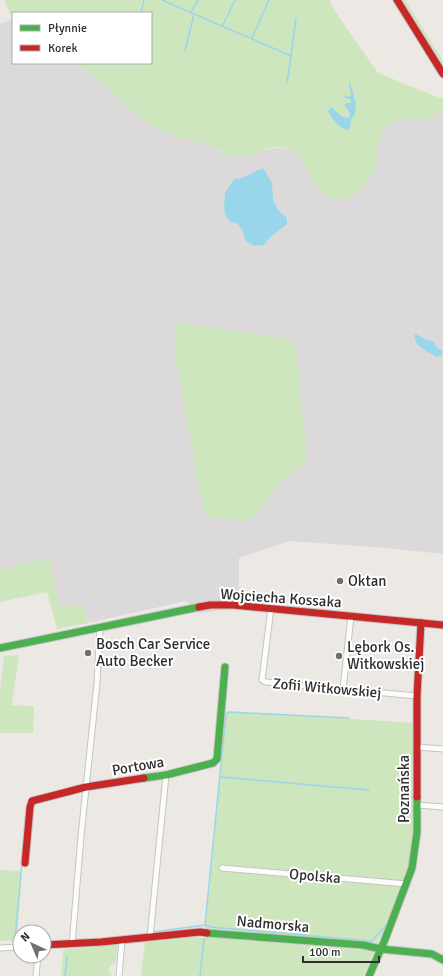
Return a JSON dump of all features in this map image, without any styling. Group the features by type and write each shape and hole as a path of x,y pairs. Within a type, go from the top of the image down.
{"street":[{"path":"397,0 443,74"},
{"name":"Wojciecha Kossaka","path":"0,648 210,605 271,608 443,625"},
{"name":"Zofii Witkowskiej","path":"271,608 262,680 266,682 417,696"},
{"path":"343,689 351,616"},
{"name":"Poznańska","path":"369,976 407,884 416,847 417,696 421,623"},
{"path":"72,945 86,787 98,683 100,627"},
{"name":"Portowa","path":"25,863 30,807 32,801 86,787 166,774 213,763 217,759 225,667"},
{"path":"417,747 443,749"},
{"path":"150,937 166,774"},
{"path":"417,805 443,807"},
{"name":"Opolska","path":"222,868 407,884"},
{"name":"Nadmorska","path":"52,946 200,932 363,945 381,949 432,954 443,960"},
{"path":"119,976 122,940"},
{"path":"0,948 12,947"},
{"path":"36,976 37,964"}],"shaded area":[{"path":"12,19 12,64 77,64 123,101 129,109 196,142 211,146 220,152 265,150 282,147 297,153 313,181 328,196 345,200 364,188 376,168 378,146 383,128 402,119 425,120 443,110 443,554 387,548 290,541 239,558 239,608 200,613 186,601 88,623 83,604 60,608 49,558 0,570 0,24"}],"green space":[{"path":"4,0 330,0 332,7 378,73 440,98 443,97 443,110 425,120 402,119 383,128 378,146 376,168 364,188 345,200 331,198 320,190 315,184 304,163 293,151 284,147 274,147 250,155 235,156 161,131 137,115 123,101 77,64 152,64 152,12 12,12 12,17"},
{"path":"401,0 405,0 443,61 443,68"},
{"path":"177,322 290,339 296,345 307,462 282,480 258,513 245,521 215,518 204,514 174,351"},
{"path":"49,558 60,608 83,604 88,623 57,629 47,592 0,602 0,570"},
{"path":"19,655 12,705 34,706 33,733 0,733 0,690 4,656"},
{"path":"231,711 414,723 414,832 408,872 382,937 378,943 205,928 226,715"},
{"path":"0,870 22,871 18,924 12,924 12,940 0,941"},
{"path":"199,937 374,951 363,976 141,976 145,942"},
{"path":"117,945 116,961 108,969 112,976 61,976 63,950"}],"water":[{"path":"350,82 356,104 355,114 351,120 350,128 347,130 336,122 328,111 331,107 341,116 349,118 350,113 344,105 351,103 351,100 344,97 345,95 348,97 351,95 349,86"},
{"path":"263,168 272,183 273,200 278,210 287,218 287,224 270,237 264,245 254,246 245,240 243,231 237,223 230,222 225,215 225,193 234,179 245,177"},
{"path":"416,334 427,340 433,341 437,348 442,350 442,355 437,357 417,344 414,336"}],"waterway":[{"path":"141,12 144,0"},
{"path":"162,0 291,56 296,18"},
{"path":"191,12 198,0"},
{"path":"223,25 235,0"},
{"path":"252,38 269,0"},
{"path":"185,51 194,14"},
{"path":"287,83 291,56"},
{"path":"205,925 226,715 228,712 349,718"},
{"path":"221,777 369,790"},
{"path":"16,924 22,861"},
{"path":"153,932 205,925 211,927 372,941 388,923"},
{"path":"200,976 204,939"},
{"path":"65,976 67,956"}],"traffic: fast":[{"path":"0,648 199,607"},
{"path":"144,778 166,775 213,763 217,759 225,667"},
{"path":"369,976 384,942 412,868 417,832 417,797"},
{"path":"207,933 363,945 381,949 432,954 443,960"}],"traffic: jam":[{"path":"397,0 443,74"},
{"path":"199,607 210,605 233,605 443,625"},
{"path":"417,797 417,696 421,623"},
{"path":"25,863 30,807 32,801 86,787 144,778"},
{"path":"52,945 101,942 200,932 207,933"}],"place":[{"name":"Oktan","path":"340,581"},
{"name":"Bosch Car Service Auto Becker","path":"88,653"},
{"name":"Lębork Os. Witkowskiej","path":"339,656"}]}
